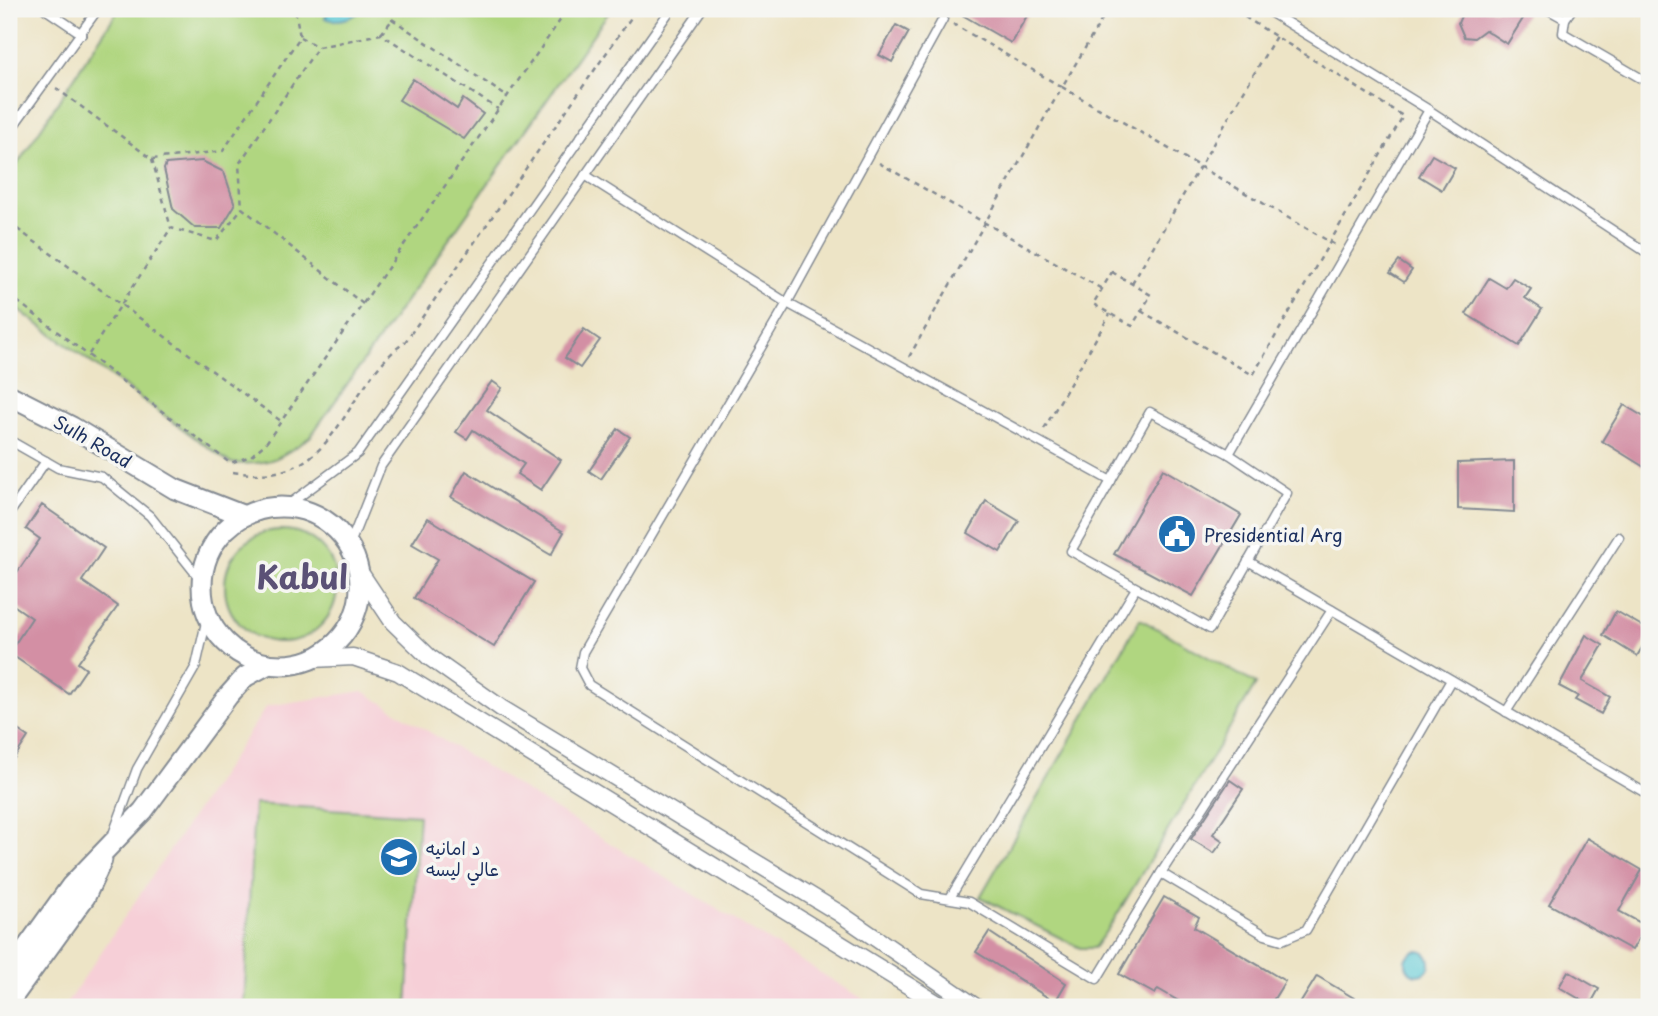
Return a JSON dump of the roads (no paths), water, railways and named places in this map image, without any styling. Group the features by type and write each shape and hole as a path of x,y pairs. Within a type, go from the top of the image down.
{"street":[{"name":"Sulh Road","path":"9,395 72,427 174,489 242,515"},
{"path":"943,1007 398,672 353,657 313,659 291,665 267,665 231,649 207,618 200,579 207,554 221,531 242,515 288,505 324,517 350,544 361,574 393,622 429,657 579,758 817,900 976,1007"},
{"path":"313,659 342,639 358,609 361,574"},
{"path":"9,972 71,886 143,811 228,696 245,677 267,665"},
{"path":"9,1002 85,897 110,843"}],"lane":[{"path":"45,9 82,34"},
{"path":"9,132 98,9"},
{"path":"288,505 358,453 671,9"},
{"path":"350,544 381,466 702,9"},
{"path":"943,9 943,19 788,303 583,652 580,668 589,685 921,894 969,902 1097,979 1161,873 1332,610"},
{"path":"1265,9 1429,110 1649,254"},
{"path":"1547,9 1565,19"},
{"path":"1572,9 1565,19 1563,33 1649,83"},
{"path":"1229,454 1429,110"},
{"path":"585,175 788,303 1111,481"},
{"path":"1150,412 1229,454 1287,493 1210,629 1071,551 1150,412"},
{"path":"9,440 58,468 102,477 150,516 200,579"},
{"path":"9,514 46,461"},
{"path":"1506,712 1619,537"},
{"path":"1248,561 1649,795"},
{"path":"950,898 1136,587"},
{"path":"110,843 119,811 137,769 196,666 207,618"},
{"path":"1161,873 1265,934 1282,940 1306,930 1451,680"}],"water":[{"path":"362,9 345,19 325,18 329,10 343,12"},
{"path":"1418,951 1429,958 1430,963 1423,974 1418,975 1407,968 1406,963 1413,952"}],"place":[{"name":"Presidential Arg","path":"1177,534"},
{"name":"د امانیه عالي لیسه","path":"399,857"}],"district":[{"name":"Kabul","path":"302,576"}]}
